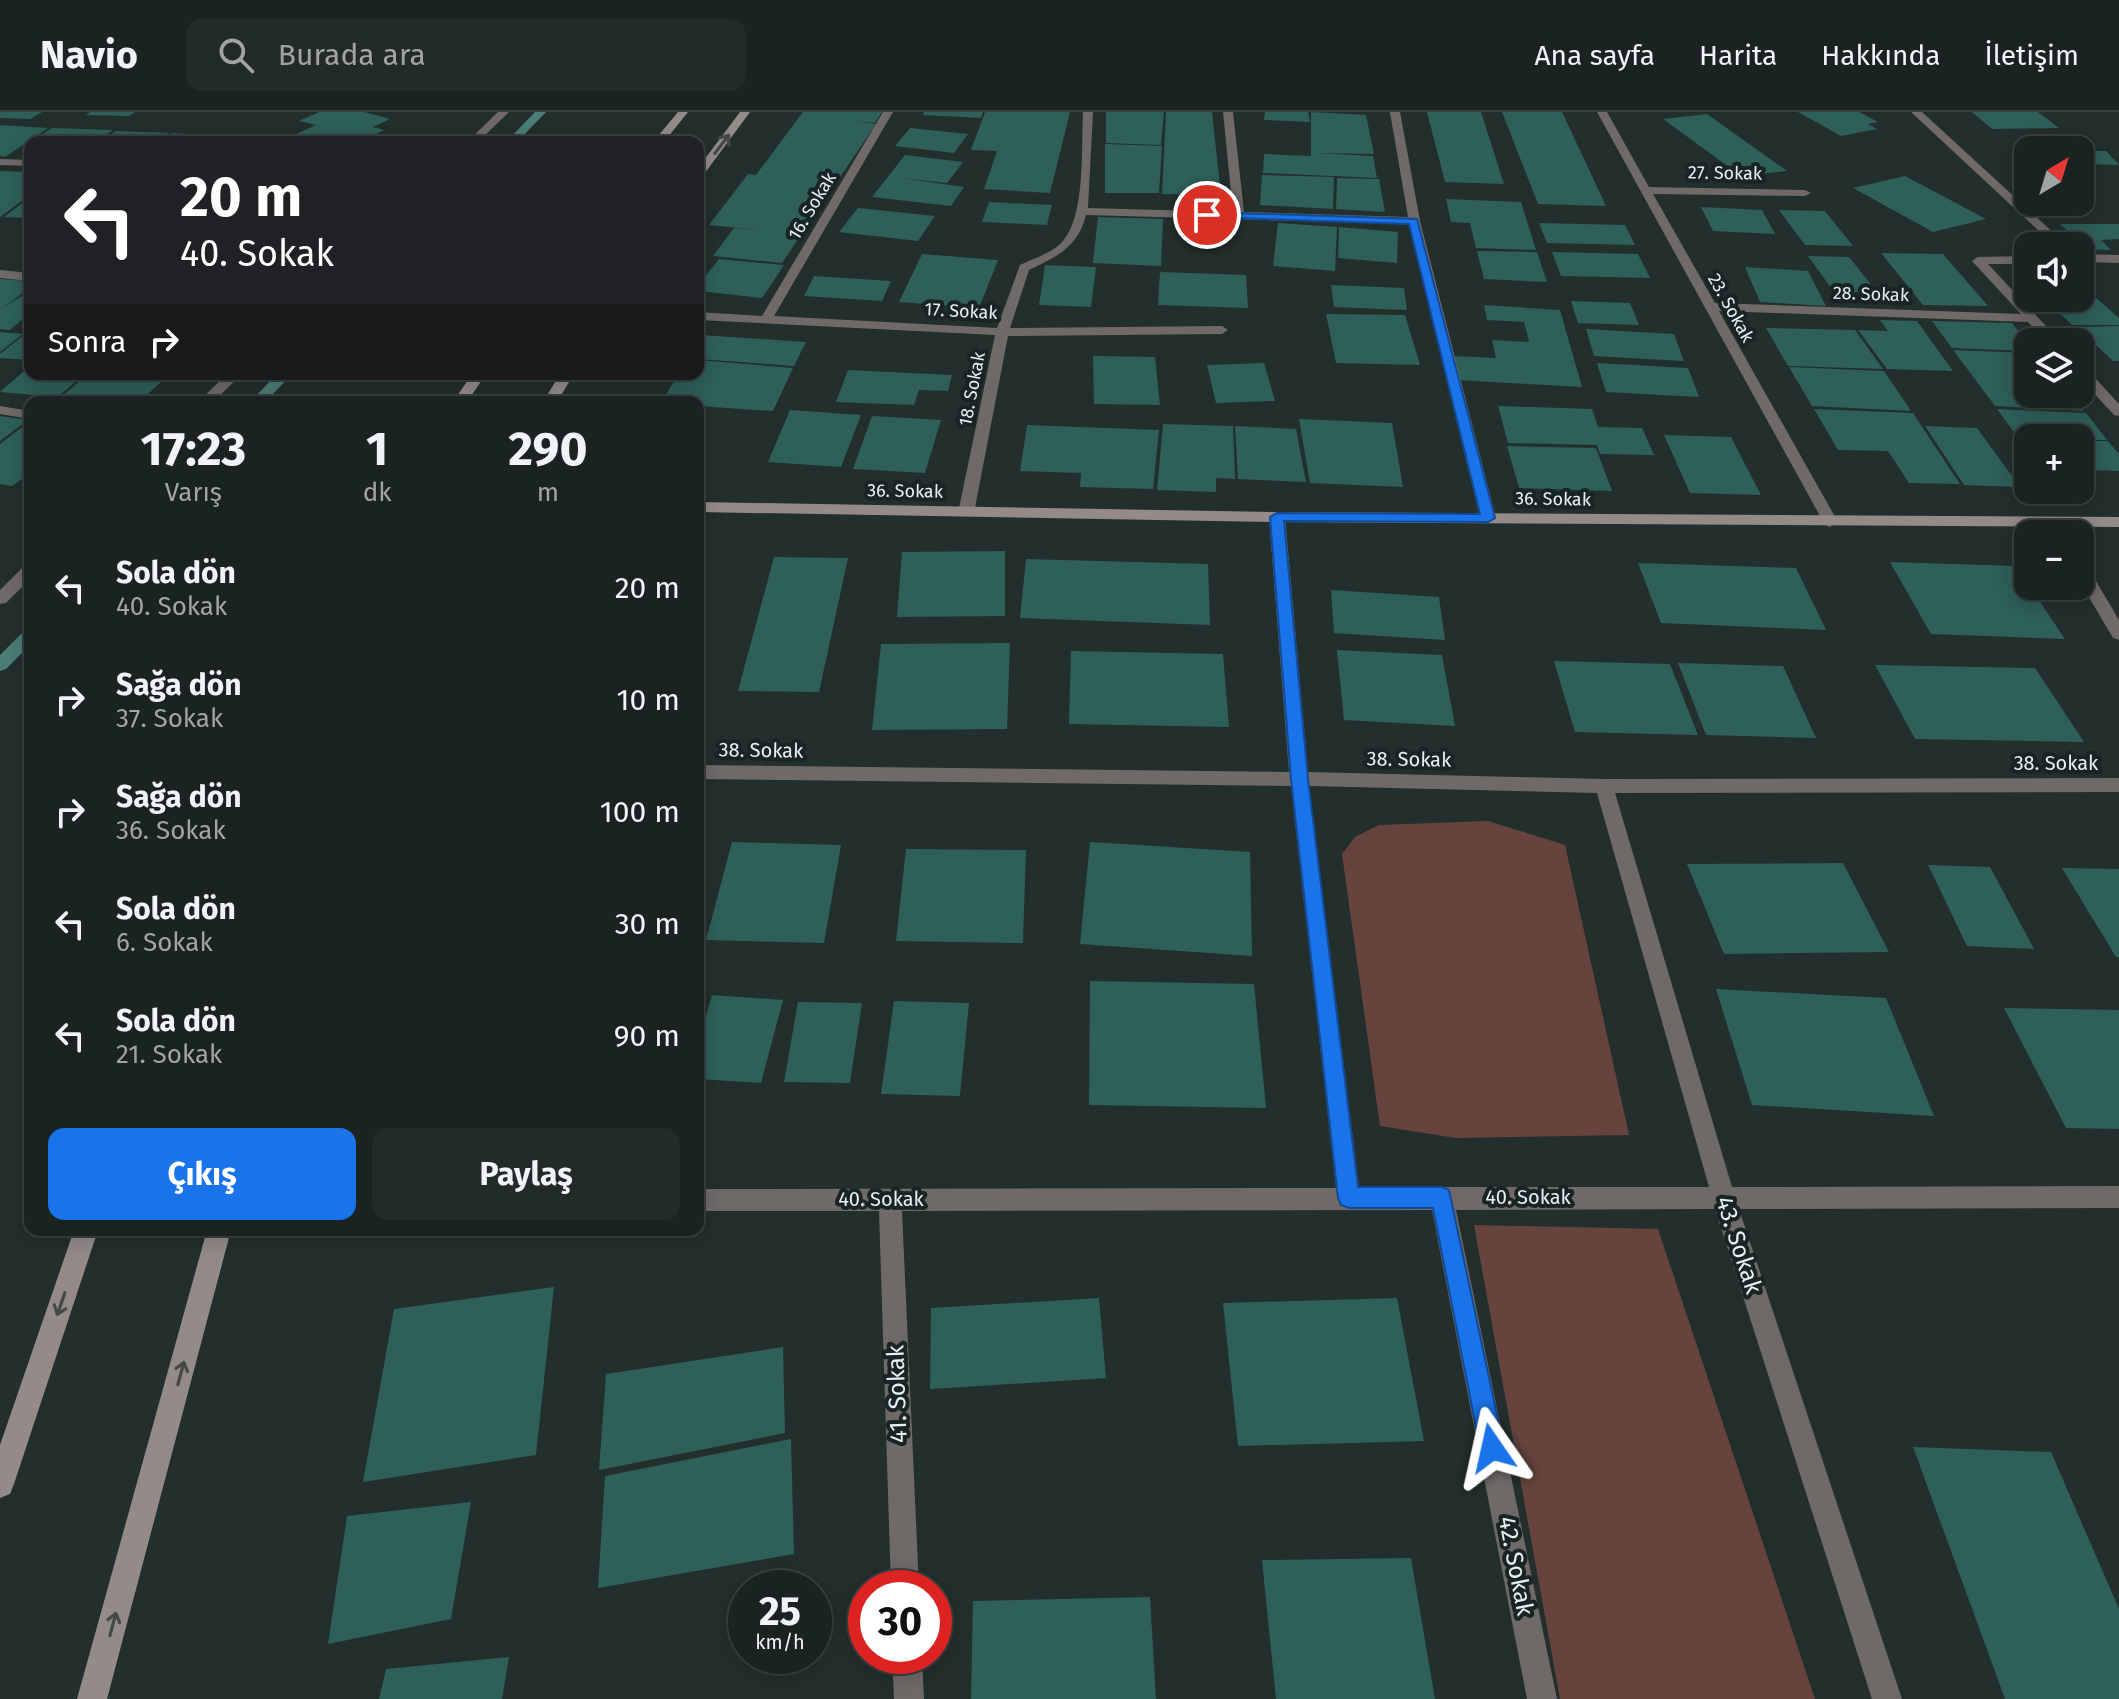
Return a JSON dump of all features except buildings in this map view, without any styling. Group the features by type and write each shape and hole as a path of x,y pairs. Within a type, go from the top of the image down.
{"main road":[{"path":"663,136 683,112"},
{"path":"704,167 745,112"},
{"name":"36. Sokak","path":"704,507 966,513 1830,522 2014,528"},
{"name":"36. Sokak","path":"2094,525 2119,522"},
{"path":"0,1484 84,1236"},
{"path":"92,1699 217,1236"}],"street":[{"path":"478,136 504,112"},
{"name":"16. Sokak","path":"766,319 888,112"},
{"name":"18. Sokak","path":"966,513 1002,332 1024,268 1067,246 1076,231 1081,211 1088,112"},
{"path":"1228,112 1239,216"},
{"path":"1395,112 1414,221 1488,518"},
{"name":"23. Sokak","path":"1602,112 1830,522"},
{"path":"1916,112 2047,232"},
{"path":"0,162 24,163"},
{"name":"27. Sokak","path":"1644,190 1805,193"},
{"path":"1081,211 1414,221"},
{"path":"2094,258 2119,259"},
{"path":"2014,260 1978,261 2014,300"},
{"path":"0,274 24,276"},
{"name":"28. Sokak","path":"1710,307 2031,318"},
{"path":"2025,312 2041,328"},
{"name":"17. Sokak","path":"704,316 1002,332 1222,330"},
{"path":"211,396 229,380"},
{"path":"2094,385 2119,412"},
{"path":"0,410 24,414"},
{"path":"1277,517 1299,779 1349,1198"},
{"path":"0,572 24,572"},
{"path":"0,599 24,575"},
{"path":"2094,592 2119,634"},
{"name":"38. Sokak","path":"704,772 1604,786 2119,785"},
{"name":"43. Sokak","path":"1604,786 1723,1196 1887,1699"},
{"name":"40. Sokak","path":"704,1200 2119,1197"},
{"name":"42. Sokak","path":"1442,1198 1542,1699"},
{"name":"41. Sokak","path":"890,1199 904,1570"},
{"path":"908,1674 909,1699"}],"shaded area":[{"path":"1488,821 1565,845 1629,1135 1456,1138 1380,1126 1342,854 1355,837 1379,825"},
{"path":"1474,1225 1658,1229 1815,1699 1560,1699"}],"waterway":[{"path":"517,136 541,112"},
{"path":"263,396 279,380"},
{"path":"0,665 24,641"}],"route":[{"path":"1207,215 1414,221 1488,518 1277,517 1299,779 1349,1198 1442,1198 1492,1448"}]}
